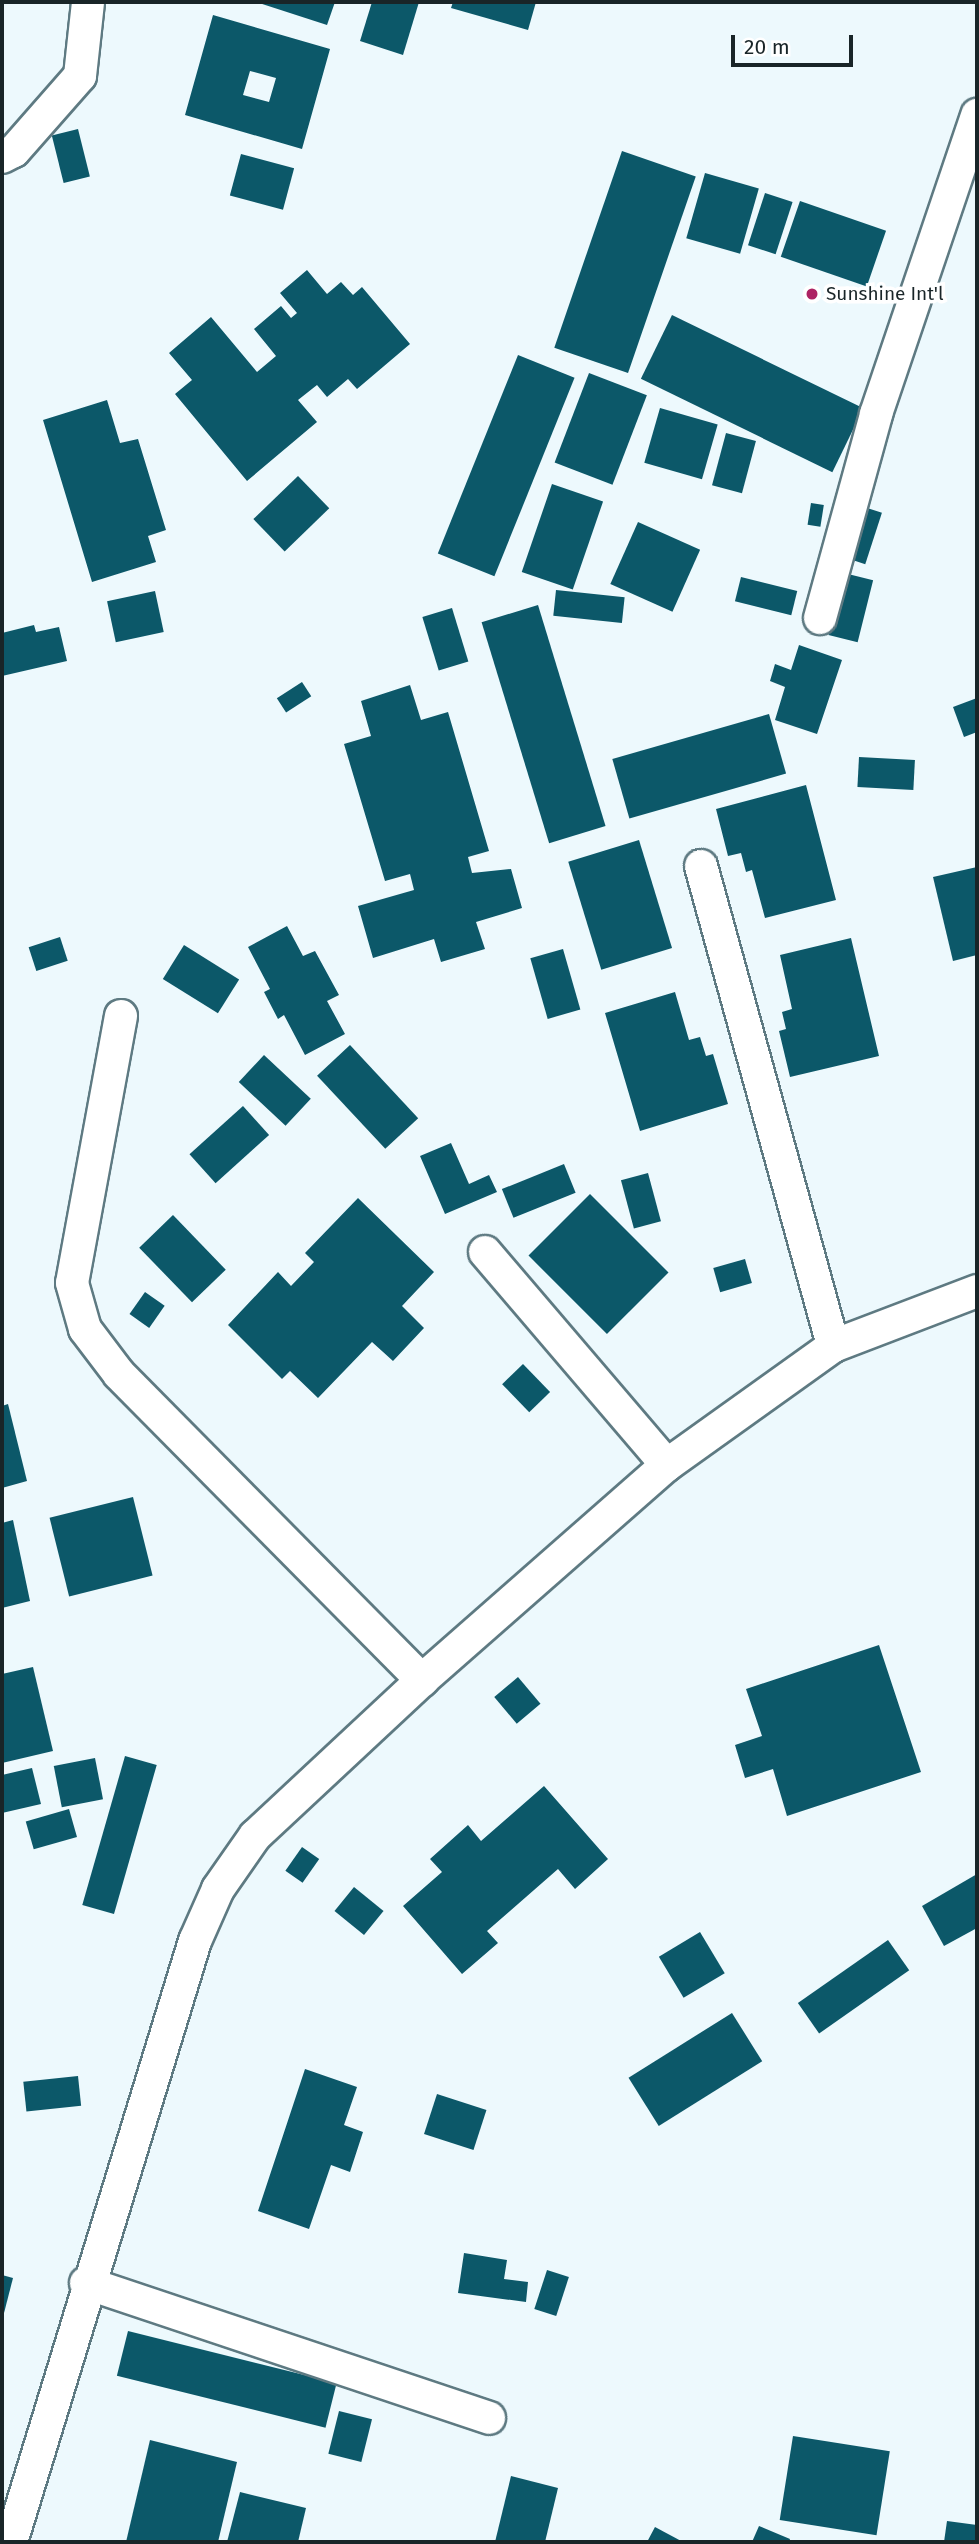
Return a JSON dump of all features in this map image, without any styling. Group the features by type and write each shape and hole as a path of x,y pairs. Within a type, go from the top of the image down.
{"street":[{"path":"2,157 14,151 80,76 88,2"},
{"path":"820,618 876,414 977,115"},
{"path":"701,866 833,1346"},
{"path":"121,1016 72,1283 85,1329 119,1374 422,1680"},
{"path":"485,1252 667,1465"},
{"path":"11,2542 86,2283 195,1941 218,1889 255,1836 422,1680 570,1555 667,1465 833,1346 977,1291"},
{"path":"86,2283 489,2418"}],"building":[{"path":"256,2 335,2 327,25"},
{"path":"372,2 419,2 403,55 360,41"},
{"path":"453,2 536,2 528,30 451,8"},
{"path":"213,15 330,49 302,149 185,115","holes":["250,71 276,78 269,102 243,95"]},
{"path":"78,129 90,177 64,183 52,136"},
{"path":"622,151 696,176 628,373 554,348"},
{"path":"241,154 294,168 283,210 230,196"},
{"path":"705,173 759,188 740,254 686,238"},
{"path":"765,193 793,202 776,254 748,245"},
{"path":"800,201 886,231 867,286 781,257"},
{"path":"307,270 327,294 341,282 353,295 362,287 410,344 357,389 348,379 327,397 317,385 298,400 317,422 247,481 175,394 192,380 169,353 211,317 257,372 276,356 254,329 281,306 291,318 297,313 280,293"},
{"path":"672,315 863,408 832,472 641,379"},
{"path":"518,355 575,378 494,576 438,553"},
{"path":"589,373 647,395 612,485 555,463"},
{"path":"107,400 120,443 138,439 166,530 148,536 156,562 92,582 43,420"},
{"path":"660,408 718,425 702,479 644,463"},
{"path":"726,433 756,441 742,493 712,485"},
{"path":"298,476 329,508 285,551 253,519"},
{"path":"552,484 603,502 573,590 522,572"},
{"path":"811,503 824,505 820,527 808,525"},
{"path":"861,506 882,513 865,564 844,557"},
{"path":"638,522 700,550 672,612 610,584"},
{"path":"844,573 873,580 858,642 829,635"},
{"path":"741,577 797,591 791,615 735,601"},
{"path":"556,590 625,597 622,623 553,616"},
{"path":"155,591 164,632 116,642 107,601"},
{"path":"538,605 606,826 549,843 482,622"},
{"path":"452,608 468,662 439,671 422,617"},
{"path":"34,625 36,632 59,627 67,661 2,676 2,633"},
{"path":"799,645 842,660 817,734 775,720 785,687 770,681 775,664 791,670"},
{"path":"302,682 311,696 286,713 277,698"},
{"path":"410,685 421,720 448,712 489,851 468,857 472,873 511,869 522,908 476,922 485,949 441,962 434,939 373,958 358,906 414,890 410,874 385,881 344,744 371,736 361,701"},
{"path":"977,698 977,732 964,737 953,707"},
{"path":"769,714 786,774 629,819 612,759"},
{"path":"859,757 915,760 913,790 857,787"},
{"path":"806,785 836,900 765,918 752,870 746,872 741,853 728,856 716,809"},
{"path":"639,840 672,948 601,970 568,862"},
{"path":"977,867 977,955 953,961 933,877"},
{"path":"287,926 303,956 315,951 339,995 327,1001 345,1034 305,1055 284,1015 278,1019 264,992 270,989 248,947"},
{"path":"60,937 68,961 36,971 29,947"},
{"path":"851,938 879,1056 790,1077 779,1031 786,1029 782,1012 792,1009 780,955"},
{"path":"184,945 239,979 218,1013 163,979"},
{"path":"563,949 580,1010 548,1019 530,958"},
{"path":"675,992 689,1040 700,1037 706,1056 713,1054 728,1104 640,1131 605,1013"},
{"path":"350,1045 418,1118 385,1149 317,1076"},
{"path":"264,1055 311,1099 286,1126 239,1082"},
{"path":"243,1106 269,1135 216,1183 189,1154"},
{"path":"451,1143 469,1184 489,1175 497,1192 445,1214 420,1156"},
{"path":"564,1164 576,1193 513,1218 502,1189"},
{"path":"648,1173 661,1221 634,1229 621,1180"},
{"path":"590,1194 668,1272 607,1334 528,1256"},
{"path":"358,1198 434,1272 402,1306 424,1328 393,1361 372,1342 318,1398 290,1371 282,1379 228,1325 278,1272 291,1286 314,1262 305,1253"},
{"path":"173,1215 226,1270 192,1302 139,1248"},
{"path":"745,1259 752,1283 720,1292 713,1268"},
{"path":"145,1292 165,1306 149,1328 130,1314"},
{"path":"523,1364 550,1392 529,1412 502,1384"},
{"path":"8,1404 27,1481 2,1488 2,1406"},
{"path":"133,1497 153,1576 69,1596 50,1518"},
{"path":"13,1520 30,1601 2,1608 2,1523"},
{"path":"879,1645 921,1772 787,1816 773,1769 745,1778 735,1745 762,1736 746,1689"},
{"path":"33,1667 53,1751 2,1763 2,1674"},
{"path":"518,1677 540,1704 517,1724 494,1697"},
{"path":"125,1756 157,1765 114,1914 82,1905"},
{"path":"95,1758 103,1799 62,1807 54,1766"},
{"path":"32,1768 41,1804 2,1813 2,1775"},
{"path":"544,1786 608,1859 575,1889 558,1869 487,1931 498,1943 462,1974 403,1906 442,1872 430,1859 468,1825 481,1841"},
{"path":"69,1809 77,1837 34,1849 26,1821"},
{"path":"302,1847 319,1859 303,1883 285,1871"},
{"path":"977,1874 977,1928 944,1946 922,1906"},
{"path":"354,1887 384,1911 364,1935 334,1911"},
{"path":"700,1932 725,1973 684,1998 659,1957"},
{"path":"888,1940 909,1970 819,2033 798,2003"},
{"path":"732,2013 762,2061 659,2126 629,2078"},
{"path":"305,2069 357,2087 344,2125 363,2132 350,2172 331,2165 309,2229 258,2211"},
{"path":"78,2076 81,2106 26,2112 23,2082"},
{"path":"437,2094 486,2110 473,2150 424,2134"},
{"path":"464,2253 507,2260 504,2279 528,2282 526,2302 458,2293"},
{"path":"547,2270 569,2277 556,2316 534,2309"},
{"path":"2,2275 13,2278 3,2317 2,2317"},
{"path":"128,2331 337,2383 325,2428 117,2376"},
{"path":"339,2411 372,2419 361,2462 328,2454"},
{"path":"793,2436 890,2451 876,2535 780,2520"},
{"path":"150,2440 237,2462 218,2542 126,2542"},
{"path":"511,2476 558,2488 545,2542 495,2542"},
{"path":"240,2492 306,2508 298,2542 227,2542"},
{"path":"947,2521 977,2525 977,2542 944,2542"},
{"path":"759,2526 790,2539 789,2542 752,2542"},
{"path":"655,2527 683,2542 647,2542"}],"place":[{"name":"Sunshine Int'l","path":"812,294"}]}
